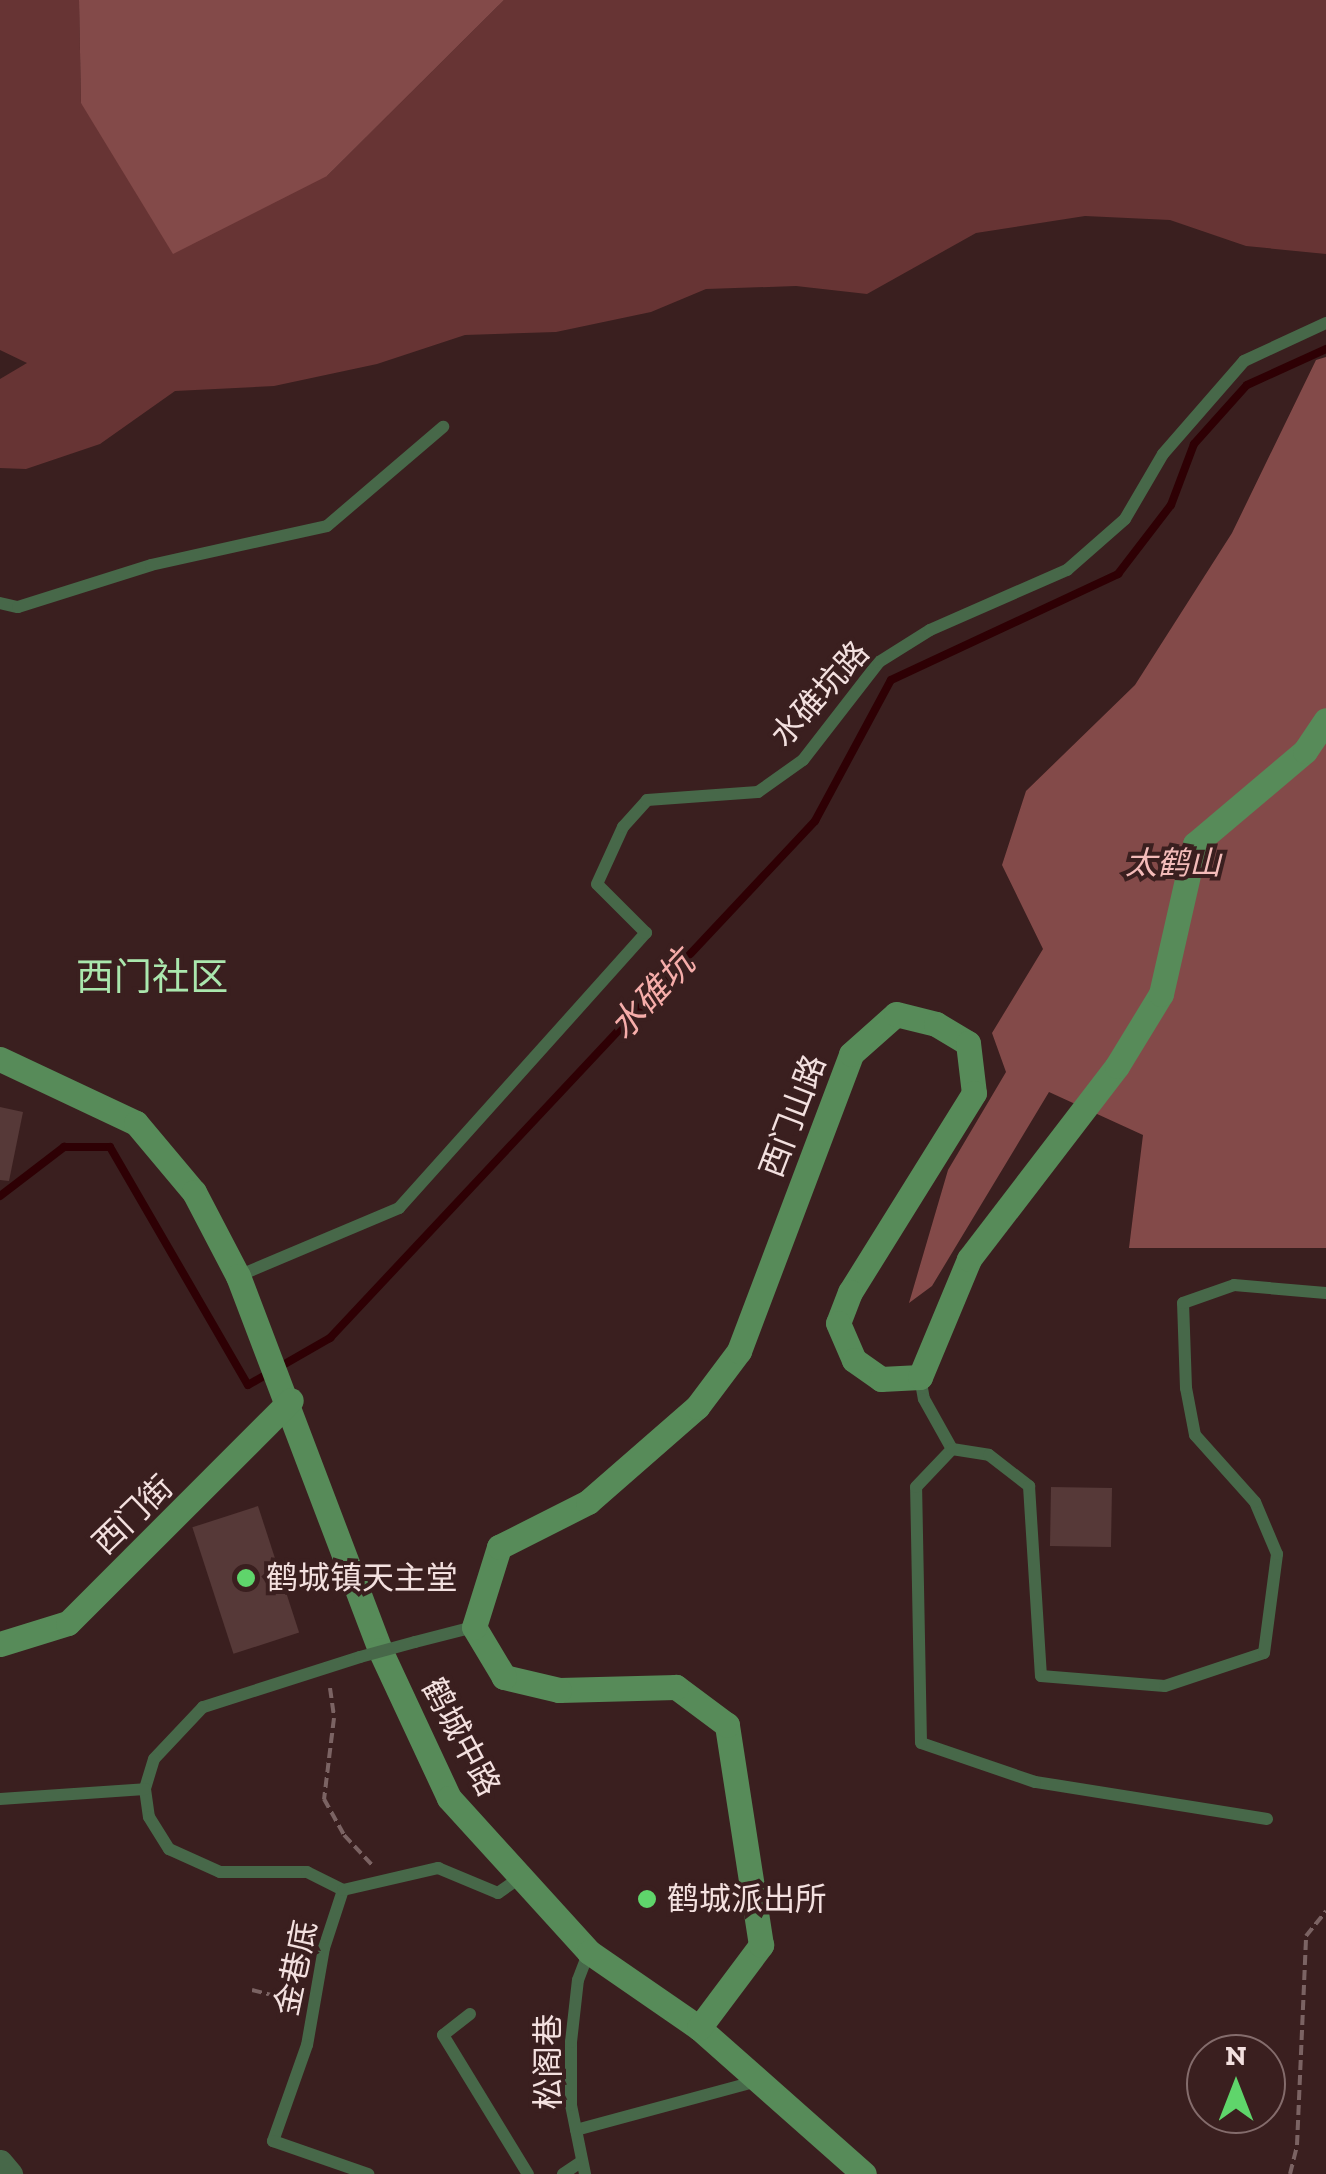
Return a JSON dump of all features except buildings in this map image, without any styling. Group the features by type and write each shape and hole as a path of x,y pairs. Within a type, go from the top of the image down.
{"street":[{"path":"920,1377 968,1259 1118,1066 1161,994 1195,844 1304,751 1326,720"},
{"name":"西门山路","path":"474,1627 498,1547 588,1502 698,1407 738,1352 851,1054 896,1014 936,1024 968,1042 974,1093 850,1292 838,1323 854,1360 881,1379 920,1377"},
{"name":"鹤城中路","path":"0,1059 136,1122 194,1192 238,1276 271,1353 380,1650 449,1798 589,1952 698,2028 864,2174"},
{"name":"西门街","path":"0,1644 68,1624 287,1392"},
{"path":"474,1627 504,1677 558,1690 676,1687 727,1725 761,1945 698,2028"},
{"path":"0,2162 10,2174"}],"lane":[{"name":"水碓坑路","path":"238,1276 399,1208 646,933 597,884 623,827 646,800 758,792 773,782 803,760 879,662 930,630 1067,570 1125,520 1163,454 1244,361 1326,323"},
{"path":"0,603 18,608 152,565 327,526 444,426"},
{"path":"952,1449 989,1455 1029,1486 1041,1676 1165,1686 1264,1652 1277,1554 1255,1502 1196,1434 1186,1388 1183,1303 1234,1285 1326,1292"},
{"path":"920,1377 924,1400 952,1449"},
{"path":"952,1449 916,1486 921,1743 1035,1782 1267,1819"},
{"path":"0,1799 145,1789 154,1760 203,1708 360,1657 474,1627"},
{"name":"金巷底","path":"145,1789 149,1817 169,1849 220,1872 308,1872 343,1890 274,2141 368,2174"},
{"path":"343,1890 384,1877 438,1868 498,1893 518,1878"},
{"name":"松阁巷","path":"583,2167 576,2130 571,2042 578,1980 589,1952"},
{"path":"470,2014 443,2035 528,2174"},
{"path":"576,2130 758,2081"},
{"path":"563,2174 583,2167"}],"path":[{"path":"327,1669 334,1718 324,1799 344,1835 384,1877"},
{"path":"1290,2174 1297,2145 1306,1936 1326,1912"},
{"path":"252,1990 314,2006"}],"shaded area":[{"path":"0,0 79,0 81,103 327,176 504,0 1326,0 1326,254 1246,246 1170,220 1085,216 976,233 867,294 796,286 706,289 651,312 556,332 465,335 377,364 274,386 175,391 100,444 26,469 0,468 0,379 27,363 0,350"}],"green space":[{"path":"79,0 504,0 327,176 173,254 81,103"},
{"name":"太鹤山","path":"1326,357 1326,1248 1129,1248 1143,1135 1049,1092 932,1286 909,1303 948,1170 1006,1072 992,1033 1043,949 1002,865 1026,791 1135,685 1232,533 1316,360"}],"waterway":[{"name":"水碓坑","path":"0,1196 64,1147 110,1147 248,1385 330,1338 815,821 891,680 1118,574 1171,505 1194,444 1247,385 1326,349"}],"place":[{"name":"鹤城镇天主堂","path":"246,1578"},
{"name":"鹤城派出所","path":"647,1899"}],"district":[{"name":"西门社区","path":"152,978"}]}
